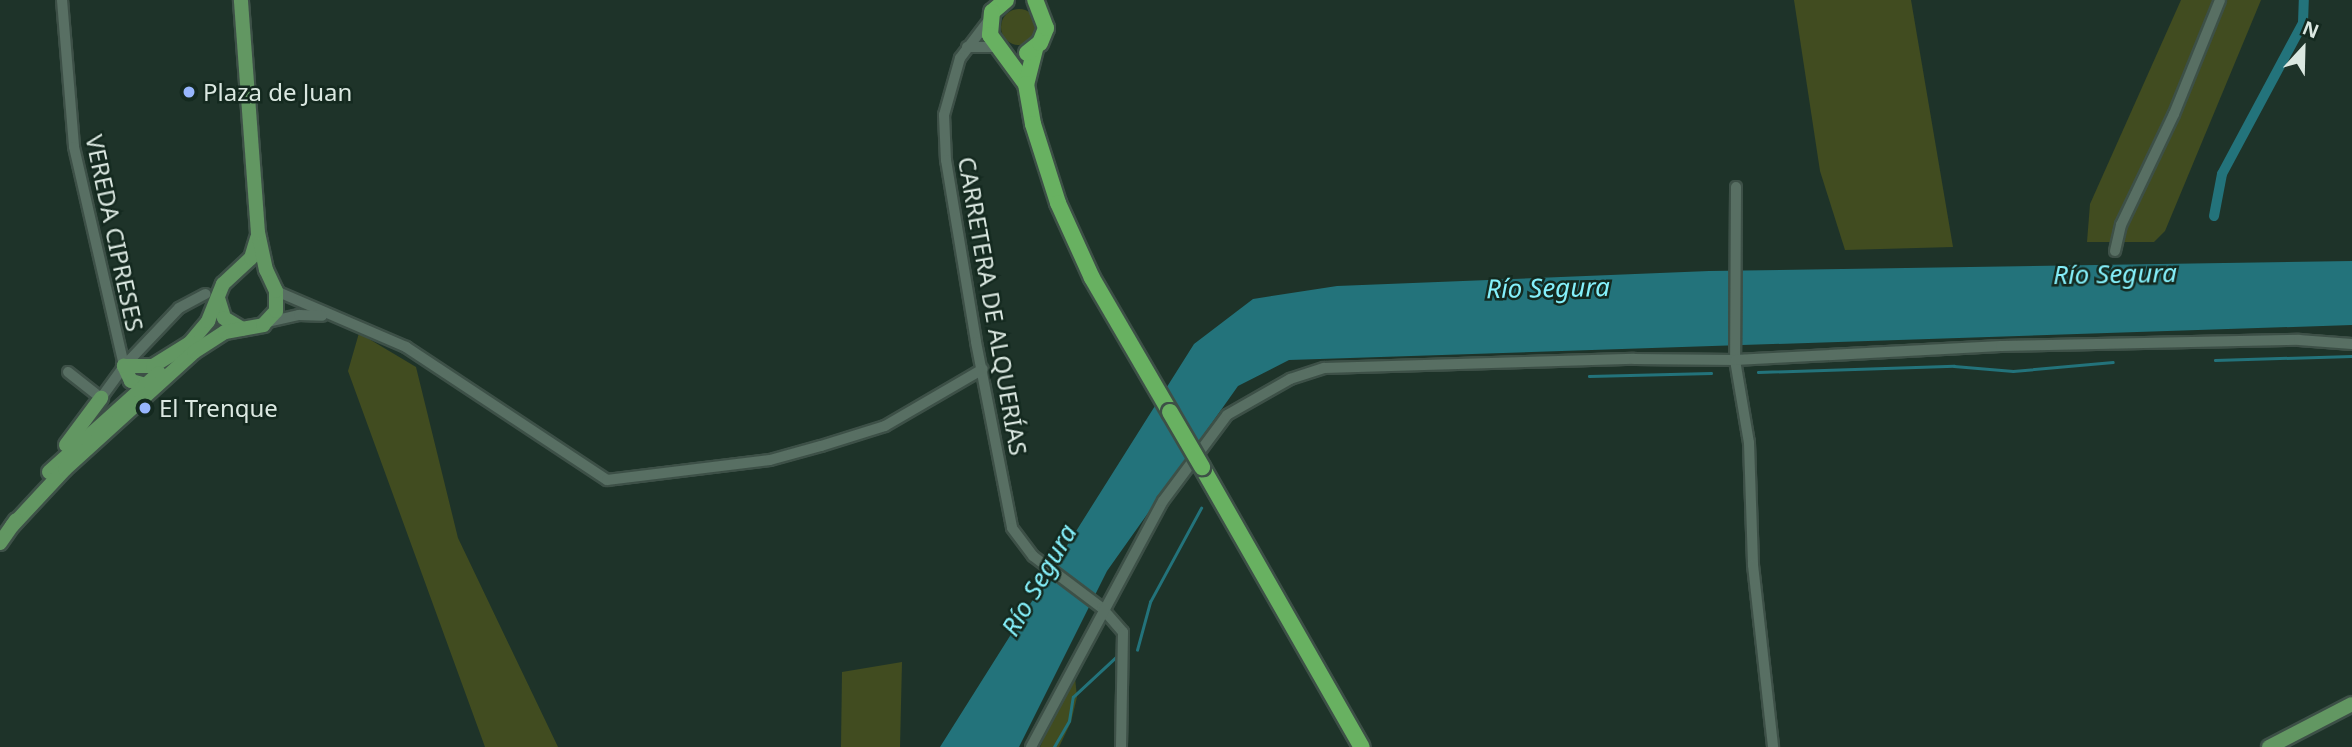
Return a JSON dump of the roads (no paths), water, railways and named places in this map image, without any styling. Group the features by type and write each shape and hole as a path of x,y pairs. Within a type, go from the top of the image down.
{"highway":[{"path":"1004,0 989,20 990,35 1026,84 1043,161 1075,244 1362,747"},
{"path":"1026,84 1035,49 1046,28 1034,2"},
{"path":"1002,49 1020,55 1035,49"}],"main road":[{"path":"12,527 65,469 214,337 268,322 276,311 273,285 258,233 241,0"},
{"path":"40,482 194,340 212,296 228,279 240,272 251,258 258,233"},
{"path":"240,272 258,272 273,285"},
{"path":"212,296 224,318 242,329"},
{"path":"181,364 151,386 142,387 131,381 124,366 153,366 194,340"},
{"path":"0,543 101,398"},
{"path":"2269,747 2352,704"}],"street":[{"name":"VEREDA CIPRESES","path":"62,0 74,147 124,366"},
{"path":"2115,251 2121,225 2174,114 2220,0"},
{"name":"CARRETERA DE ALQUERÍAS","path":"989,20 967,47 948,89 943,132 983,369 1012,528 1023,546 1102,608 1123,632 1121,747"},
{"path":"967,47 1002,49"},
{"path":"1736,187 1733,256 1735,360 1749,443 1753,565 1773,747"},
{"path":"273,285 406,347 607,480 770,460 821,446 885,426 983,369"},
{"name":"VEREDA CIPRESES","path":"124,366 178,308 212,296"},
{"path":"268,322 313,314 352,321"},
{"path":"1031,747 1102,608 1163,501 1227,415 1290,379 1324,368 1377,364 1735,360 2001,346 2299,340 2352,344"},
{"path":"68,372 101,398 124,366"}],"water":[{"name":"Río Segura","path":"2352,261 2352,325 1289,360 1238,386 1107,571 1019,747 940,747 1194,344 1253,299 1337,286 1709,271"}],"waterway":[{"path":"2214,216 2222,174 2303,23 2304,0"},
{"path":"2215,360 2352,356"},
{"path":"1758,372 1954,366 2013,371 2113,362"},
{"path":"1589,376 1711,373"},
{"path":"1137,650 1150,602 1201,508"},
{"path":"1054,747 1069,721 1073,697 1118,655"}],"place":[{"name":"Plaza de Juan","path":"189,92"},
{"name":"El Trenque","path":"145,408"}]}
